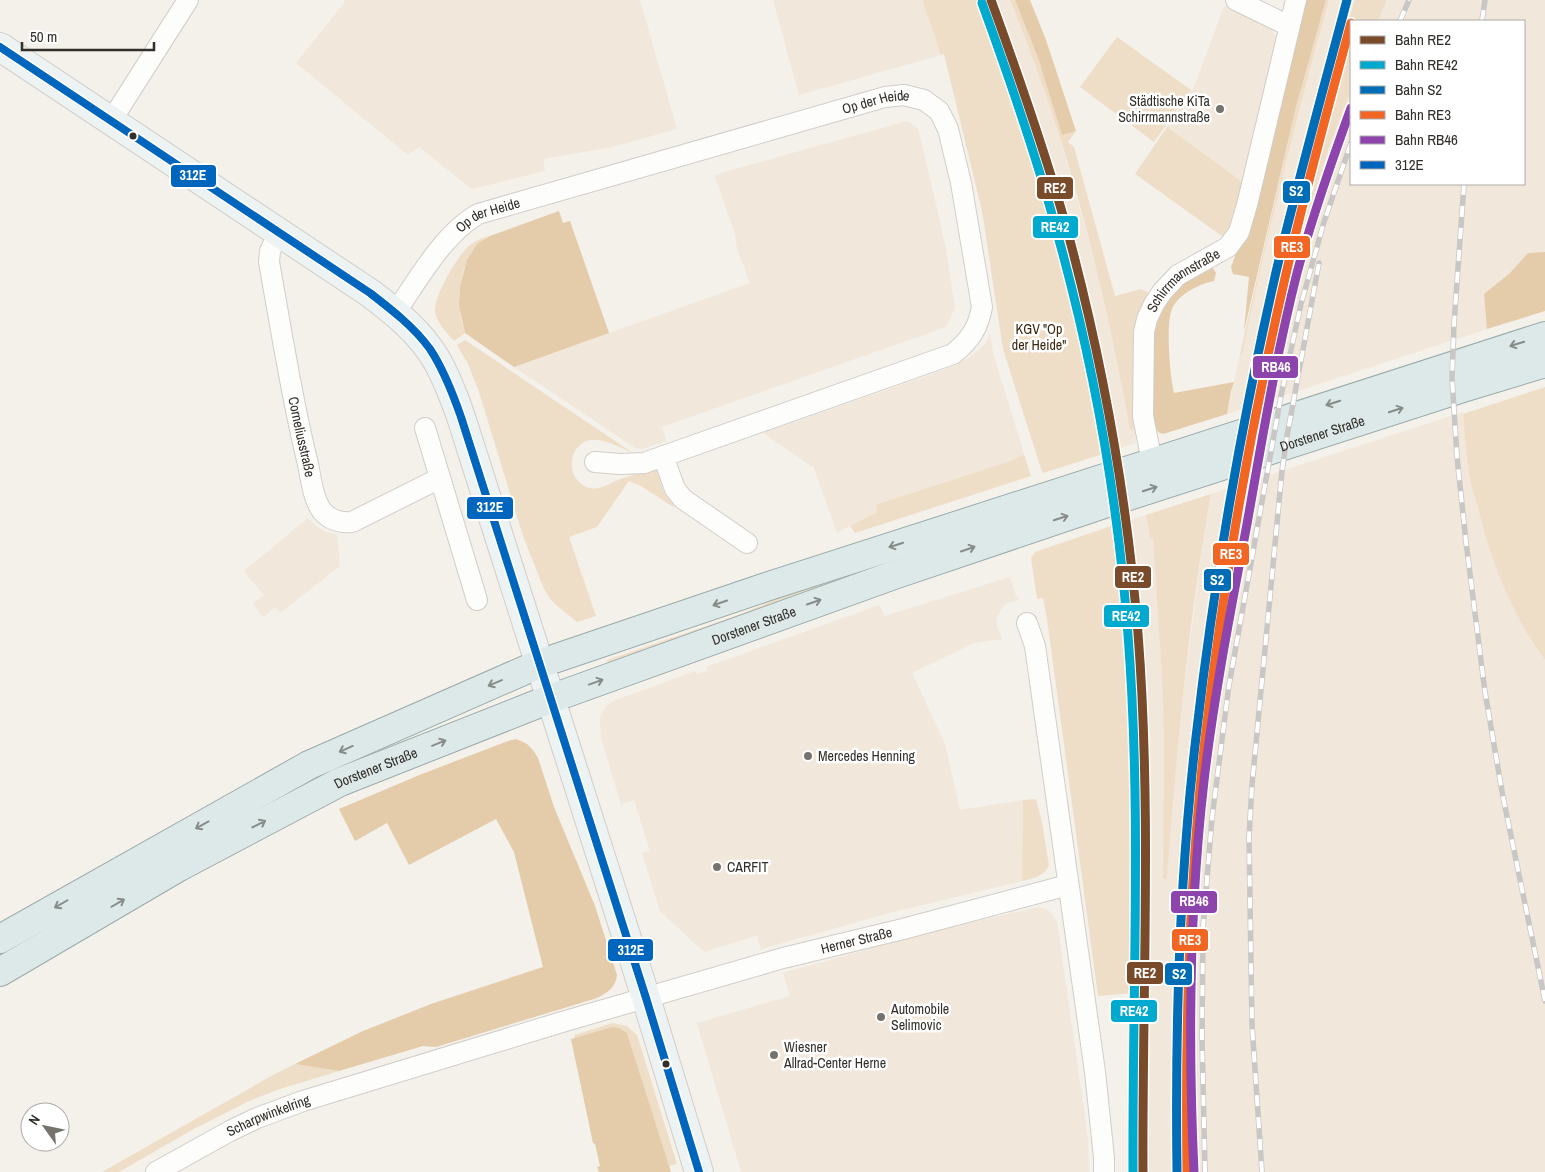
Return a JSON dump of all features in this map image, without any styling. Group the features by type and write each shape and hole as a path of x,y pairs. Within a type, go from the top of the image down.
{"main road":[{"path":"0,47 370,294 412,329 436,359 452,391 646,998 699,1172"},
{"name":"Dorstener Straße","path":"0,938 309,766 540,664 766,587 1545,336"},
{"name":"Dorstener Straße","path":"0,972 180,867 340,782 550,699 902,572 1444,394 1545,363"}],"street":[{"path":"111,121 188,0"},
{"path":"1236,0 1289,26"},
{"name":"Schirrmannstraße","path":"1152,462 1143,416 1144,332 1147,319 1154,304 1170,282 1178,275 1228,247 1239,232 1296,0"},
{"name":"Op der Heide","path":"395,313 444,244 462,225 478,214 885,97 904,95 924,100 939,111 948,129 961,184 982,307 980,319 974,333 966,344 953,354 644,463 595,462"},
{"name":"Corneliusstraße","path":"279,232 270,251 269,262 303,443 316,501 323,512 337,521 343,523 352,522 440,478"},
{"path":"425,428 477,600"},
{"path":"663,456 675,488 683,499 747,543"},
{"path":"1027,623 1035,646 1095,1072 1104,1172"},
{"name":"Herner Straße","path":"646,998 791,956 1068,885"},
{"name":"Scharpwinkelring","path":"156,1172 230,1131 282,1108 646,998"}],"shaded area":[{"path":"344,0 640,0 677,129 612,147 543,159 545,171 472,189 419,147 408,155 296,63 345,2"},
{"path":"773,0 922,0 941,55 799,95"},
{"path":"984,0 1010,0 1034,59 1059,136 1095,262 1111,326 1130,430 1135,333 1140,434 1135,435 1136,443 1107,453 1102,418 1104,417 1086,323 1069,257 1031,130"},
{"path":"1015,0 1030,0 1046,40 1076,131 1062,135 1038,58"},
{"path":"1304,0 1326,0 1296,107 1244,331 1249,277 1233,274 1231,267 1238,248"},
{"path":"1329,0 1355,0 1333,76 1293,233 1256,404 1227,414 1272,214"},
{"path":"1387,0 1545,0 1545,252 1528,253 1510,273 1484,294 1487,329 1261,403 1268,366 1299,243 1329,147 1350,93 1350,185 1525,185 1525,20 1378,20"},
{"name":"Städtische KiTa Schirrmannstraße","path":"1224,6 1269,26 1275,35 1276,41 1244,183 1167,127 1195,85"},
{"path":"907,121 918,128 946,250 955,308 946,327 662,427 666,441 642,449 635,448 514,367 750,283 737,248 734,230 714,175"},
{"path":"559,211 563,223 570,221 609,333 514,367 465,333 459,306 460,286 467,260 477,244 490,236"},
{"path":"1545,252 1545,311 1487,329 1484,294 1510,273 1528,253"},
{"path":"1212,267 1216,273 1214,281 1188,292 1173,306 1169,329 1170,364 1174,393 1234,382 1227,414 1163,434 1158,432 1153,422 1153,334 1158,313 1176,287"},
{"path":"990,334 993,353 1024,454 1013,460 875,505 877,512 837,533 814,468 763,433 944,370 969,358 986,343"},
{"path":"1463,412 1470,475 1483,527 1496,566 1512,604 1533,644 1545,660 1545,1172 1135,1172 1132,1105 1134,993 1133,708 1126,583 1117,524 1146,515 1150,539 1153,539 1164,737 1163,878 1167,878 1181,712 1203,540 1211,494 1243,484 1228,558 1237,557 1248,482"},
{"path":"308,518 324,531 337,535 340,566 280,613 275,607 263,617 253,604 264,595 244,571"},
{"path":"1010,577 1016,596 1020,599 1005,604 996,619 1002,639 974,643 912,673 945,744 960,810 1023,800 1022,881 893,912 761,949 757,936 755,936 704,952 660,911 642,853 650,851 634,800 621,804 601,738 600,717 606,706 616,700 695,671 697,674 707,671 706,667 879,605 885,616"},
{"path":"516,739 527,744 538,758 554,807 595,906 617,975 613,986 597,998 436,1047 423,1046 339,1071 295,1064 363,1031 431,1004 543,967 514,852 496,819 409,865 387,823 355,841 339,809 422,774"},
{"path":"1039,907 1048,910 1057,921 1088,1138 1089,1172 741,1172 697,1023 790,996 783,973 941,929"},
{"path":"612,1027 619,1028 627,1033 671,1172 599,1172 597,1167 600,1166 595,1144 593,1143 571,1039"}],"green space":[{"name":"KGV \"Op der Heide\"","path":"922,0 984,0 1030,127 1074,277 1105,417 1102,418 1107,453 1043,473 1041,469 1003,349 982,211 944,54 941,55"},
{"path":"1010,0 1015,0 1038,58 1062,134 1076,131 1068,142 1074,147 1115,296 1141,289 1152,294 1135,333 1134,429 1130,430 1108,320 1082,212 1049,105"},
{"path":"1326,0 1329,0 1282,176 1242,354 1240,354 1296,107"},
{"path":"1355,0 1387,0 1378,20 1350,20 1350,93 1329,147 1299,243 1263,392 1259,393 1293,233 1333,76"},
{"path":"1117,37 1191,90 1154,142 1080,87"},
{"path":"1167,127 1244,183 1235,225 1226,239 1135,174"},
{"path":"490,235 479,244 465,266 461,279 460,307 465,333 454,341 438,320 435,305 447,277 464,251 481,238"},
{"path":"465,340 633,453 604,441 589,440 583,443 576,450 572,460 573,473 580,483 590,488 599,488 655,469 664,492 675,505 673,507 641,486 629,481 597,527 569,537 596,616 577,622 551,600 544,589 523,536 479,392 468,364 457,345"},
{"path":"1545,387 1545,660 1522,625 1513,607 1489,548 1470,478 1463,414"},
{"path":"1024,454 1031,476 855,533 850,526 877,512 875,505 1013,460"},
{"path":"1248,482 1237,557 1212,678 1228,558 1243,484"},
{"path":"1106,488 610,667 607,660 741,614 797,590"},
{"path":"1211,494 1196,590 1179,734 1167,879 1163,879 1164,737 1162,678 1153,539 1150,539 1146,515"},
{"path":"1117,524 1126,583 1133,708 1134,993 1098,996 1047,619 1043,598 1037,599 1031,558 1035,552"},
{"path":"1036,799 1042,822 1049,866 1041,875 1022,881 1023,800"},
{"path":"613,1023 627,1026 637,1035 677,1164 669,1166 627,1033 612,1027 575,1038 574,1035"},
{"path":"295,1064 339,1071 280,1089 249,1101 192,1130 119,1172 102,1172 273,1075"}],"railway":[{"path":"1400,20 1409,0"},
{"path":"1482,20 1485,0"},
{"path":"1205,1172 1202,1037 1203,928 1212,818 1229,685 1281,396 1301,304 1324,222 1350,146"},
{"path":"1464,185 1452,378 1457,457 1485,692 1503,797 1545,1001"},
{"path":"1262,1172 1252,1025 1249,838 1252,785 1282,471 1319,263"}],"rail line":[{"name":"RE2","path":"991,0 1051,174 1081,282 1103,382 1127,532 1138,633 1145,768 1143,1172"},
{"name":"S2","path":"1177,1172 1179,954 1182,900 1190,791 1211,620 1240,445 1263,329 1293,204 1347,0"},
{"name":"RE42","path":"982,3 1032,148 1071,285 1103,434 1118,534 1128,635 1135,769 1133,1172"},
{"name":"RE3","path":"1187,1172 1189,955 1195,847 1205,739 1220,623 1249,450 1272,335 1325,118 1350,27"},
{"name":"RB46","path":"1194,1172 1191,976 1195,879 1204,781 1213,717 1223,652 1289,304 1315,211 1350,111"}],"transit line":[{"name":"312E","path":"0,47 370,293 410,326 424,341 440,365 461,417 646,998 699,1172"}],"place":[{"name":"Städtische KiTa Schirrmannstraße","path":"1220,109"},
{"name":"Mercedes Henning","path":"808,756"},
{"name":"CARFIT","path":"717,867"},
{"name":"Automobile Selimovic","path":"881,1017"},
{"name":"Wiesner Allrad-Center Herne","path":"774,1055"}]}
